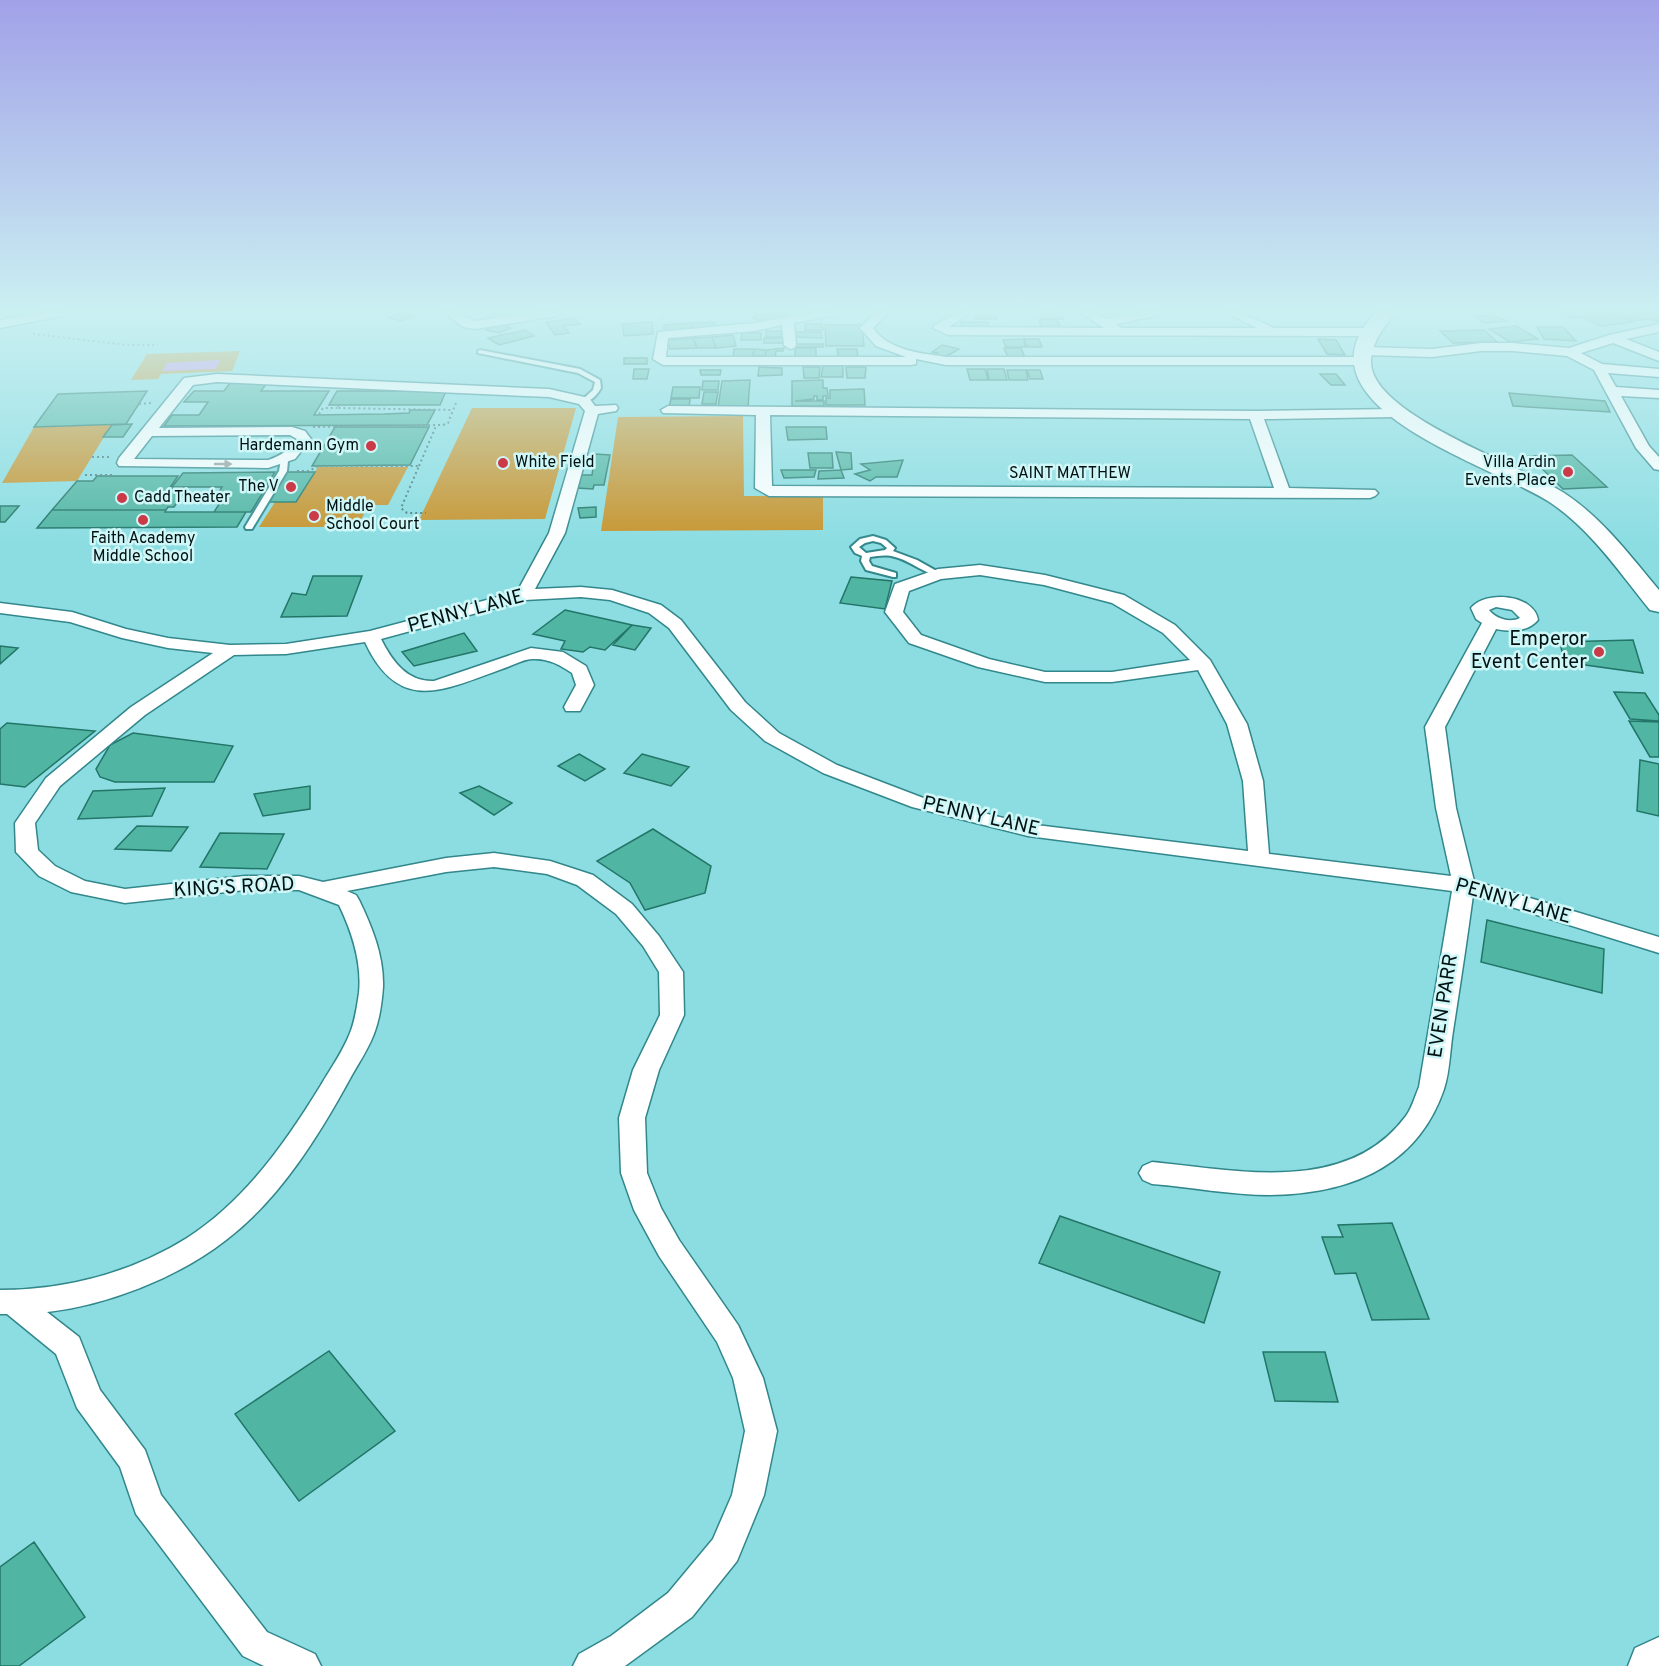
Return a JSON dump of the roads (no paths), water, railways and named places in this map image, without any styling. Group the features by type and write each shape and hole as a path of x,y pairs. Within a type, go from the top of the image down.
{"street":[{"path":"147,432 292,431 300,434 304,439 296,452 284,461 268,464 124,463 147,432 182,390"},
{"path":"477,390 549,393 588,406 611,408"},
{"path":"1375,390 1396,413 1419,429 1515,475 1558,499 1592,528 1659,605"},
{"path":"1612,390 1643,448 1659,466"},
{"path":"1620,390 1659,406"},
{"path":"1635,390 1659,394"},
{"path":"524,595 557,533 588,406"},
{"path":"668,411 1256,415 1396,413"},
{"name":"SAINT MATTHEW","path":"763,412 763,488 769,491 1370,493"},
{"path":"1256,415 1283,492"},
{"path":"1204,664 1112,677 1045,677 984,663 915,639 894,612 902,588 938,574 980,570 1045,580 1118,599 1169,629 1204,664 1237,723 1252,780 1259,858"},
{"name":"PENNY LANE","path":"0,608 72,617 122,633 168,643 230,650 286,649 370,636 524,595 581,592 612,595 655,609 675,624 738,706 772,737 830,770 919,803 1028,830 1464,885 1659,945"},
{"name":"EVEN PARR","path":"1152,1173 1267,1184 1298,1183 1341,1174 1360,1167 1398,1143 1418,1120 1432,1087 1464,885 1446,808 1435,727 1492,621"},
{"path":"370,636 392,673 414,686 425,688 531,653 557,656 580,670 585,685 573,708"},
{"name":"KING'S ROAD","path":"7,1302 72,1295 113,1284 167,1263 217,1233 254,1197 300,1136 334,1085 363,1032 371,984 364,932 348,900 323,888 299,883 245,883 125,896 79,887 47,871 27,852 25,823 53,782 138,711 230,650"},
{"path":"323,888 455,864 494,861 550,868 585,880 624,909 651,941 671,972 672,1015 646,1070 632,1118 634,1173 648,1210 669,1248 728,1334 748,1378 761,1431 748,1496 725,1550 680,1605 623,1648 591,1666"},
{"path":"7,1302 68,1346 88,1398 134,1460 147,1503 255,1644 303,1666"},
{"path":"1653,1666 1659,1662"}],"lane":[{"path":"588,406 598,390"},
{"path":"249,527 283,471 284,461"},
{"path":"873,539 882,540 891,548 888,552 881,555 866,555 856,551 855,547 857,543 873,539"},
{"path":"888,552 938,574"},
{"path":"866,555 865,561 869,568 893,575"}],"place":[{"name":"Hardemann Gym","path":"371,446"},
{"name":"White Field","path":"503,463"},
{"name":"Villa Ardin Events Place","path":"1568,472"},
{"name":"The V","path":"291,487"},
{"name":"Cadd Theater","path":"122,498"},
{"name":"Middle School Court","path":"314,516"},
{"name":"Faith Academy Middle School","path":"143,520"},
{"name":"Emperor Event Center","path":"1599,652"}]}
